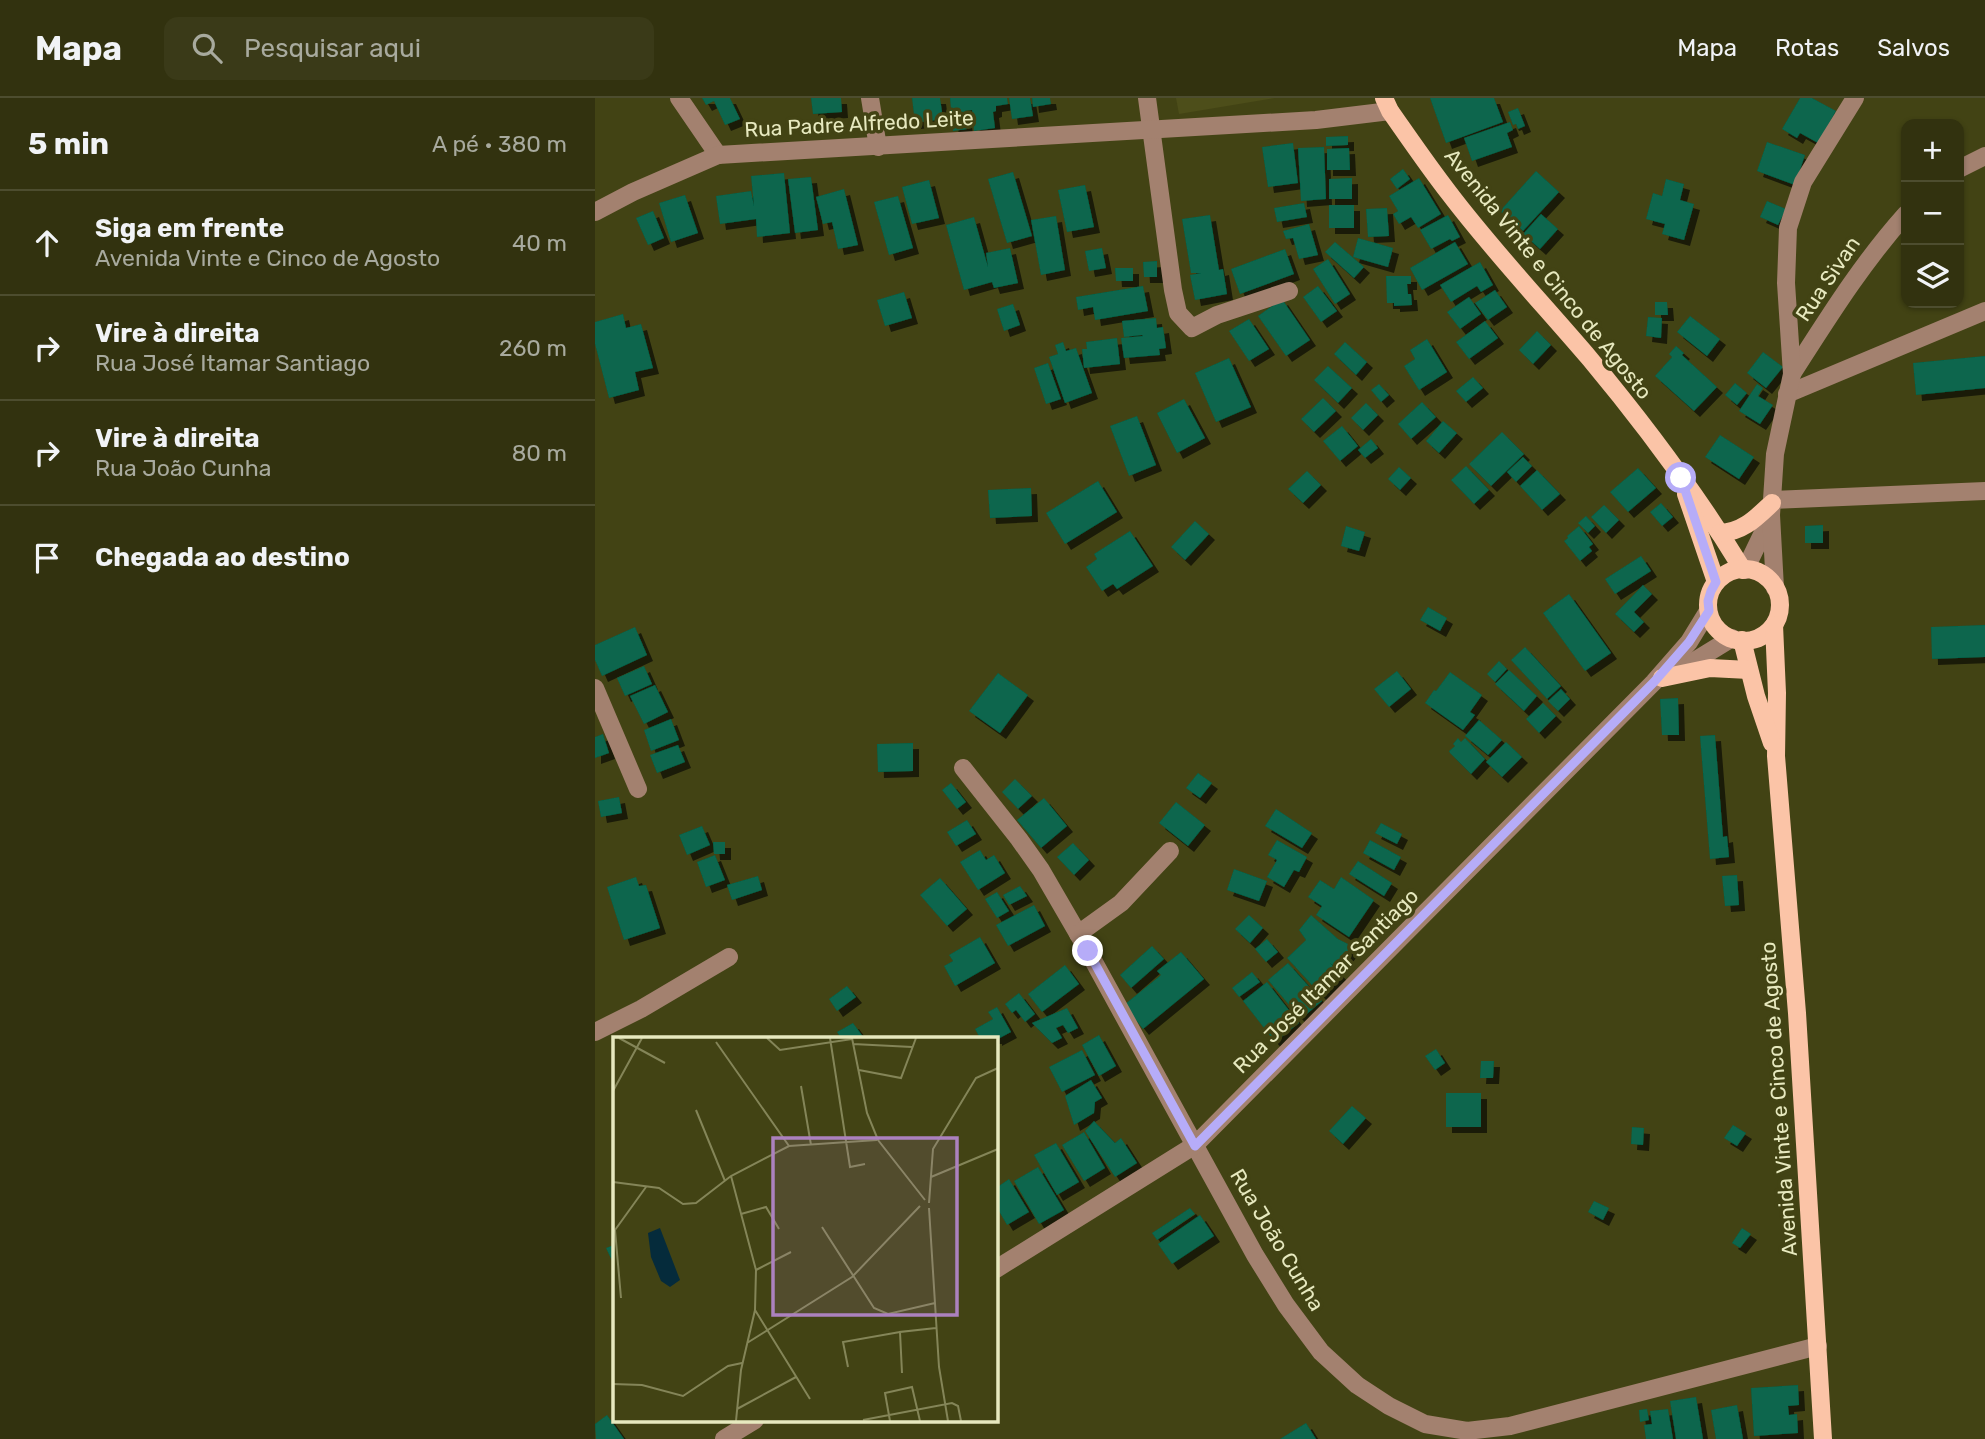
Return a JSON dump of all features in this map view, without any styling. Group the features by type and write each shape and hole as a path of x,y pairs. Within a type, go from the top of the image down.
{"main road":[{"name":"Avenida Vinte e Cinco de Agosto","path":"1387,105 1449,193 1591,361 1681,478 1744,570"},
{"name":"Avenida Vinte e Cinco de Agosto","path":"1681,478 1716,582"},
{"path":"1720,533 1734,532 1772,506"},
{"path":"1744,570 1762,575 1770,581 1780,603 1775,625 1753,640 1737,639 1719,631 1710,618 1709,611 1708,601 1716,582 1733,571 1744,570"},
{"name":"Avenida Vinte e Cinco de Agosto","path":"1775,625 1776,757 1797,1013 1823,1439"},
{"name":"Avenida Vinte e Cinco de Agosto","path":"1737,639 1776,757"},
{"path":"1658,680 1710,668 1749,670"}],"street":[{"path":"679,98 718,155"},
{"path":"870,98 878,147"},
{"path":"1147,98 1178,313 1192,328 1217,315 1289,291"},
{"path":"1775,588 1772,506 1775,454 1793,374 1786,283 1788,229 1803,182 1855,98"},
{"name":"Rua Padre Alfredo Leite","path":"595,212 633,192 718,155 1316,120 1387,105"},
{"path":"1964,166 1985,156"},
{"name":"Rua Sivan","path":"1793,374 1846,290 1880,243 1901,220"},
{"path":"1787,394 1985,311"},
{"path":"1772,506 1985,491"},
{"path":"1744,570 1772,506"},
{"name":"Rua José Itamar Santiago","path":"997,1268 1195,1146 1658,680 1689,642 1709,611"},
{"name":"Rua José Itamar Santiago","path":"1658,680 1737,639"},
{"path":"595,688 638,789"},
{"name":"Rua João Cunha","path":"963,768 1041,870 1255,1255 1286,1305 1321,1352 1357,1385 1389,1406 1425,1424 1467,1431 1510,1426 1818,1346"},
{"path":"1078,934 1121,903 1170,851"},
{"path":"595,1032 641,1009 730,957"},
{"path":"724,1439 752,1422"}],"shaded area":[{"path":"1176,98 1275,98 1179,114"}],"building":[{"path":"702,98 730,98 740,119 725,125 714,101 706,105"},
{"path":"811,98 841,98 842,112 813,114"},
{"path":"912,98 940,98 943,119 915,123"},
{"path":"950,98 1007,98 1008,104 996,106 996,111 993,112 995,128 974,131 972,110 965,111 967,129 953,131"},
{"path":"1009,98 1030,98 1033,116 1012,119"},
{"path":"1032,98 1050,98 1051,104 1033,107"},
{"path":"1430,98 1494,98 1503,122 1446,143"},
{"path":"1800,98 1812,98 1836,111 1818,143 1800,133 1797,138 1782,129"},
{"path":"1518,108 1525,126 1518,129 1516,124 1513,125 1508,112"},
{"path":"1510,122 1513,130 1507,133 1512,147 1472,161 1464,138"},
{"path":"1348,136 1348,145 1326,146 1326,137"},
{"path":"1767,142 1805,155 1795,185 1757,171"},
{"path":"1293,143 1298,183 1268,187 1262,147"},
{"path":"1324,147 1326,199 1301,201 1298,148"},
{"path":"1349,148 1350,170 1327,170 1327,149"},
{"path":"1403,169 1410,179 1397,189 1390,179"},
{"path":"1536,171 1559,192 1523,231 1500,211"},
{"path":"1013,172 1032,236 1007,243 988,179"},
{"path":"784,173 790,233 757,237 756,219 720,224 716,196 751,191 754,206 751,176"},
{"path":"811,177 818,230 795,233 788,179"},
{"path":"1352,178 1352,199 1329,199 1329,179"},
{"path":"1419,178 1441,214 1418,228 1411,217 1399,224 1393,214 1398,211 1389,196"},
{"path":"1666,179 1684,184 1680,200 1694,204 1684,240 1662,234 1665,224 1646,219 1653,193 1662,196"},
{"path":"929,180 939,218 912,224 902,187"},
{"path":"1085,185 1094,227 1067,232 1058,190"},
{"path":"844,189 858,245 838,249 832,222 823,224 816,197"},
{"path":"685,195 698,233 671,242 659,203"},
{"path":"898,196 913,248 889,255 874,202"},
{"path":"1767,201 1786,209 1778,225 1760,217"},
{"path":"1304,203 1307,217 1277,222 1274,208"},
{"path":"1329,205 1354,205 1354,228 1329,228"},
{"path":"1387,208 1389,236 1368,237 1366,209"},
{"path":"653,211 664,238 648,245 636,218"},
{"path":"1541,214 1558,229 1540,249 1523,234"},
{"path":"1210,215 1219,270 1223,269 1227,294 1195,300 1190,275 1201,273 1191,273 1182,219"},
{"path":"1448,215 1460,237 1431,249 1420,230"},
{"path":"1056,216 1065,270 1041,275 1031,220"},
{"path":"974,217 988,267 986,253 1010,248 1018,283 994,288 992,282 964,290 946,225"},
{"path":"1309,224 1318,255 1299,259 1293,238 1286,239 1283,231"},
{"path":"1358,238 1393,248 1388,267 1353,257"},
{"path":"1335,242 1364,267 1354,278 1325,252"},
{"path":"1455,242 1468,264 1422,290 1410,268"},
{"path":"1102,248 1106,268 1089,271 1085,251"},
{"path":"1285,249 1294,274 1240,294 1231,269"},
{"path":"1328,259 1350,294 1335,304 1313,269"},
{"path":"1157,261 1157,277 1144,277 1143,262"},
{"path":"1480,262 1493,285 1481,292 1477,286 1451,302 1440,285"},
{"path":"1115,268 1133,268 1133,281 1116,281"},
{"path":"1386,276 1411,276 1411,284 1407,284 1412,305 1394,306 1394,303 1387,303"},
{"path":"1143,286 1148,311 1095,320 1093,307 1078,310 1076,297"},
{"path":"1318,286 1337,311 1321,322 1303,297"},
{"path":"1495,290 1507,307 1488,320 1475,303"},
{"path":"904,292 912,318 885,326 877,300"},
{"path":"1469,297 1481,314 1460,329 1447,312"},
{"path":"1282,299 1310,340 1286,356 1258,316"},
{"path":"1655,302 1667,302 1668,315 1655,315"},
{"path":"1013,304 1020,325 1004,331 997,309"},
{"path":"623,314 626,328 641,324 653,368 635,372 639,390 609,398 595,344 595,322"},
{"path":"1690,316 1720,339 1707,356 1677,332"},
{"path":"1648,317 1662,318 1661,338 1646,336"},
{"path":"1156,318 1157,328 1163,327 1166,348 1159,349 1160,355 1124,358 1121,338 1143,336 1124,337 1122,321"},
{"path":"1249,319 1269,349 1249,361 1229,331"},
{"path":"1485,321 1498,338 1469,359 1456,342"},
{"path":"1537,331 1551,345 1533,364 1519,350"},
{"path":"1117,338 1120,364 1084,368 1082,349 1087,349 1086,342"},
{"path":"1427,339 1447,372 1419,390 1404,366 1415,359 1410,350"},
{"path":"1063,342 1066,351 1076,348 1092,393 1065,403 1049,357 1058,354 1055,345"},
{"path":"1345,342 1367,362 1356,375 1334,354"},
{"path":"1676,346 1684,353 1682,355 1717,387 1694,411 1655,376 1672,357 1669,354"},
{"path":"1763,352 1783,367 1766,388 1747,373"},
{"path":"1985,356 1985,388 1916,395 1913,363"},
{"path":"1229,358 1251,407 1216,422 1195,373"},
{"path":"1048,363 1061,399 1046,404 1034,368"},
{"path":"1328,366 1352,388 1338,403 1314,380"},
{"path":"1473,377 1483,388 1466,402 1456,391"},
{"path":"1735,383 1747,393 1737,405 1725,395"},
{"path":"1379,384 1389,395 1381,402 1371,390"},
{"path":"1757,384 1763,388 1758,396 1773,405 1760,424 1739,411"},
{"path":"1323,398 1336,411 1314,432 1301,419"},
{"path":"1184,399 1205,438 1177,453 1157,413"},
{"path":"1422,402 1436,417 1411,439 1398,424"},
{"path":"1366,403 1378,415 1363,430 1351,418"},
{"path":"1137,416 1156,465 1129,476 1110,426"},
{"path":"1443,421 1457,433 1439,453 1426,441"},
{"path":"1342,426 1358,446 1340,461 1323,441"},
{"path":"1502,432 1524,454 1491,486 1469,464"},
{"path":"1720,435 1754,457 1739,479 1705,457"},
{"path":"1371,439 1378,448 1365,458 1358,450"},
{"path":"1523,457 1532,466 1516,482 1507,472"},
{"path":"1466,466 1489,490 1474,504 1451,480"},
{"path":"1399,467 1411,478 1400,490 1388,479"},
{"path":"1638,468 1656,488 1628,512 1610,492"},
{"path":"1537,470 1560,494 1542,510 1520,486"},
{"path":"1307,471 1321,485 1303,503 1288,489"},
{"path":"1098,481 1117,512 1065,544 1046,513"},
{"path":"1031,488 1032,516 990,518 988,490"},
{"path":"1661,503 1673,517 1662,526 1650,512"},
{"path":"1604,505 1619,520 1606,533 1591,517"},
{"path":"1586,516 1595,526 1588,533 1578,523"},
{"path":"1195,521 1209,534 1185,560 1171,547"},
{"path":"1823,525 1823,543 1805,543 1805,526"},
{"path":"1346,526 1365,532 1359,551 1341,546"},
{"path":"1579,526 1593,544 1589,547 1592,551 1580,561 1564,541"},
{"path":"1130,531 1153,566 1117,589 1113,584 1102,591 1086,567 1097,559 1094,554"},
{"path":"1641,556 1651,571 1615,594 1605,579"},
{"path":"1643,585 1652,594 1634,612 1644,622 1634,632 1615,614"},
{"path":"1569,594 1611,653 1585,671 1543,613"},
{"path":"1428,607 1447,618 1440,631 1420,620"},
{"path":"1985,625 1985,657 1932,659 1931,627"},
{"path":"635,627 647,655 602,676 595,660 595,645"},
{"path":"1525,647 1561,686 1547,699 1511,660"},
{"path":"1499,661 1507,669 1495,682 1487,674"},
{"path":"644,666 652,684 625,696 617,678"},
{"path":"1509,670 1537,696 1524,711 1495,684"},
{"path":"1397,671 1411,689 1389,707 1374,689"},
{"path":"1450,672 1482,695 1470,712 1475,715 1463,730 1425,703"},
{"path":"998,673 1028,695 1000,733 969,711"},
{"path":"655,685 668,712 644,724 630,696"},
{"path":"1561,689 1570,699 1558,711 1548,701"},
{"path":"1678,698 1679,735 1662,735 1660,699"},
{"path":"1543,703 1556,716 1539,733 1526,719"},
{"path":"671,719 679,740 651,751 644,730"},
{"path":"1479,720 1502,740 1488,755 1465,736"},
{"path":"603,734 609,753 595,758 595,737"},
{"path":"1715,735 1723,837 1727,836 1729,857 1710,859 1700,736"},
{"path":"1458,738 1461,742 1465,738 1485,759 1471,774 1449,751"},
{"path":"1506,742 1522,757 1502,777 1486,762"},
{"path":"913,743 913,771 878,772 877,744"},
{"path":"678,745 685,762 657,773 650,755"},
{"path":"1198,773 1212,783 1200,798 1186,788"},
{"path":"1015,779 1032,796 1018,809 1002,792"},
{"path":"951,783 966,802 957,809 942,790"},
{"path":"619,797 622,813 601,817 598,801"},
{"path":"1044,798 1067,826 1041,848 1017,820"},
{"path":"1176,802 1205,825 1188,846 1159,823"},
{"path":"1276,809 1312,833 1302,848 1265,826"},
{"path":"967,820 976,834 956,846 947,832"},
{"path":"1381,823 1402,834 1397,844 1375,833"},
{"path":"702,826 710,845 687,855 679,835"},
{"path":"1277,840 1307,857 1299,872 1294,870 1284,887 1267,877 1277,860 1268,855"},
{"path":"1370,840 1401,857 1394,870 1363,853"},
{"path":"713,842 725,842 725,854 714,854"},
{"path":"1073,843 1089,860 1074,875 1057,857"},
{"path":"980,850 986,860 994,855 1005,873 978,890 960,862"},
{"path":"715,855 725,880 706,887 697,862"},
{"path":"1358,861 1392,883 1384,896 1349,874"},
{"path":"1234,869 1267,881 1259,901 1227,890"},
{"path":"1737,875 1739,905 1725,906 1722,876"},
{"path":"758,876 762,890 732,900 727,885"},
{"path":"636,877 639,886 646,885 660,928 624,940 607,887"},
{"path":"1341,877 1374,900 1349,937 1316,915 1322,906 1308,897 1320,880 1334,889"},
{"path":"940,878 967,909 947,926 920,895"},
{"path":"1020,886 1027,896 1009,905 1003,895"},
{"path":"997,892 1009,911 997,918 985,899"},
{"path":"1034,905 1045,926 1008,946 996,925"},
{"path":"1249,915 1263,928 1250,943 1235,929"},
{"path":"1311,915 1338,939 1354,947 1337,969 1330,963 1342,976 1321,995 1287,958 1306,940 1299,930"},
{"path":"980,937 995,963 955,986 944,966 953,961 949,955"},
{"path":"1267,939 1278,952 1266,962 1255,949"},
{"path":"1152,946 1164,959 1131,988 1120,975"},
{"path":"1181,952 1204,979 1143,1029 1124,1005 1161,975 1157,971"},
{"path":"1288,963 1322,1001 1301,1019 1268,980"},
{"path":"1065,965 1079,984 1042,1012 1028,994"},
{"path":"1252,972 1260,982 1239,997 1232,988"},
{"path":"1267,982 1299,1023 1275,1042 1243,1001"},
{"path":"847,986 856,997 837,1011 829,999"},
{"path":"1019,993 1035,1014 1025,1022 1016,1010 1012,1013 1005,1004"},
{"path":"997,1007 1011,1032 997,1039 997,1037 979,1037 975,1029 993,1019 988,1012"},
{"path":"1067,1008 1078,1028 1068,1033 1063,1025 1056,1028 1062,1038 1052,1043 1032,1023"},
{"path":"853,1023 863,1037 840,1037 837,1032"},
{"path":"1099,1035 1116,1066 1099,1076 1082,1045"},
{"path":"1436,1049 1445,1063 1435,1070 1425,1056"},
{"path":"1082,1050 1095,1075 1062,1092 1049,1067"},
{"path":"1481,1061 1494,1061 1493,1078 1480,1078"},
{"path":"1091,1080 1102,1098 1095,1102 1094,1113 1074,1125 1065,1096"},
{"path":"1446,1093 1481,1093 1481,1127 1446,1127"},
{"path":"1352,1106 1366,1118 1343,1144 1329,1131"},
{"path":"1094,1121 1115,1143 1121,1138 1137,1163 1115,1177 1085,1131"},
{"path":"1733,1125 1746,1133 1737,1146 1724,1138"},
{"path":"1632,1127 1644,1128 1643,1145 1631,1144"},
{"path":"1084,1132 1105,1168 1084,1181 1062,1145"},
{"path":"1056,1143 1079,1182 1057,1195 1034,1155"},
{"path":"1038,1167 1064,1210 1039,1224 1014,1181"},
{"path":"1009,1179 1029,1212 1007,1225 997,1208 997,1187"},
{"path":"1594,1201 1609,1208 1603,1220 1588,1212"},
{"path":"1190,1208 1195,1214 1157,1240 1152,1233"},
{"path":"1200,1215 1214,1236 1172,1264 1158,1244"},
{"path":"1742,1228 1751,1234 1740,1248 1732,1243"},
{"path":"613,1245 613,1263 606,1248"},
{"path":"1798,1385 1799,1405 1788,1406 1789,1415 1797,1414 1798,1433 1754,1436 1751,1388"},
{"path":"1696,1397 1703,1439 1676,1439 1670,1401"},
{"path":"1737,1405 1743,1439 1716,1439 1711,1410"},
{"path":"1647,1409 1649,1420 1640,1422 1639,1410"},
{"path":"1668,1409 1673,1439 1646,1439 1644,1425 1652,1424 1650,1411"},
{"path":"607,1415 624,1439 596,1439 595,1424"},
{"path":"1306,1423 1316,1439 1280,1439"}],"route":[{"path":"1088,951 1195,1146 1654,682 1689,642 1709,611 1708,601 1716,582 1681,478"}]}
